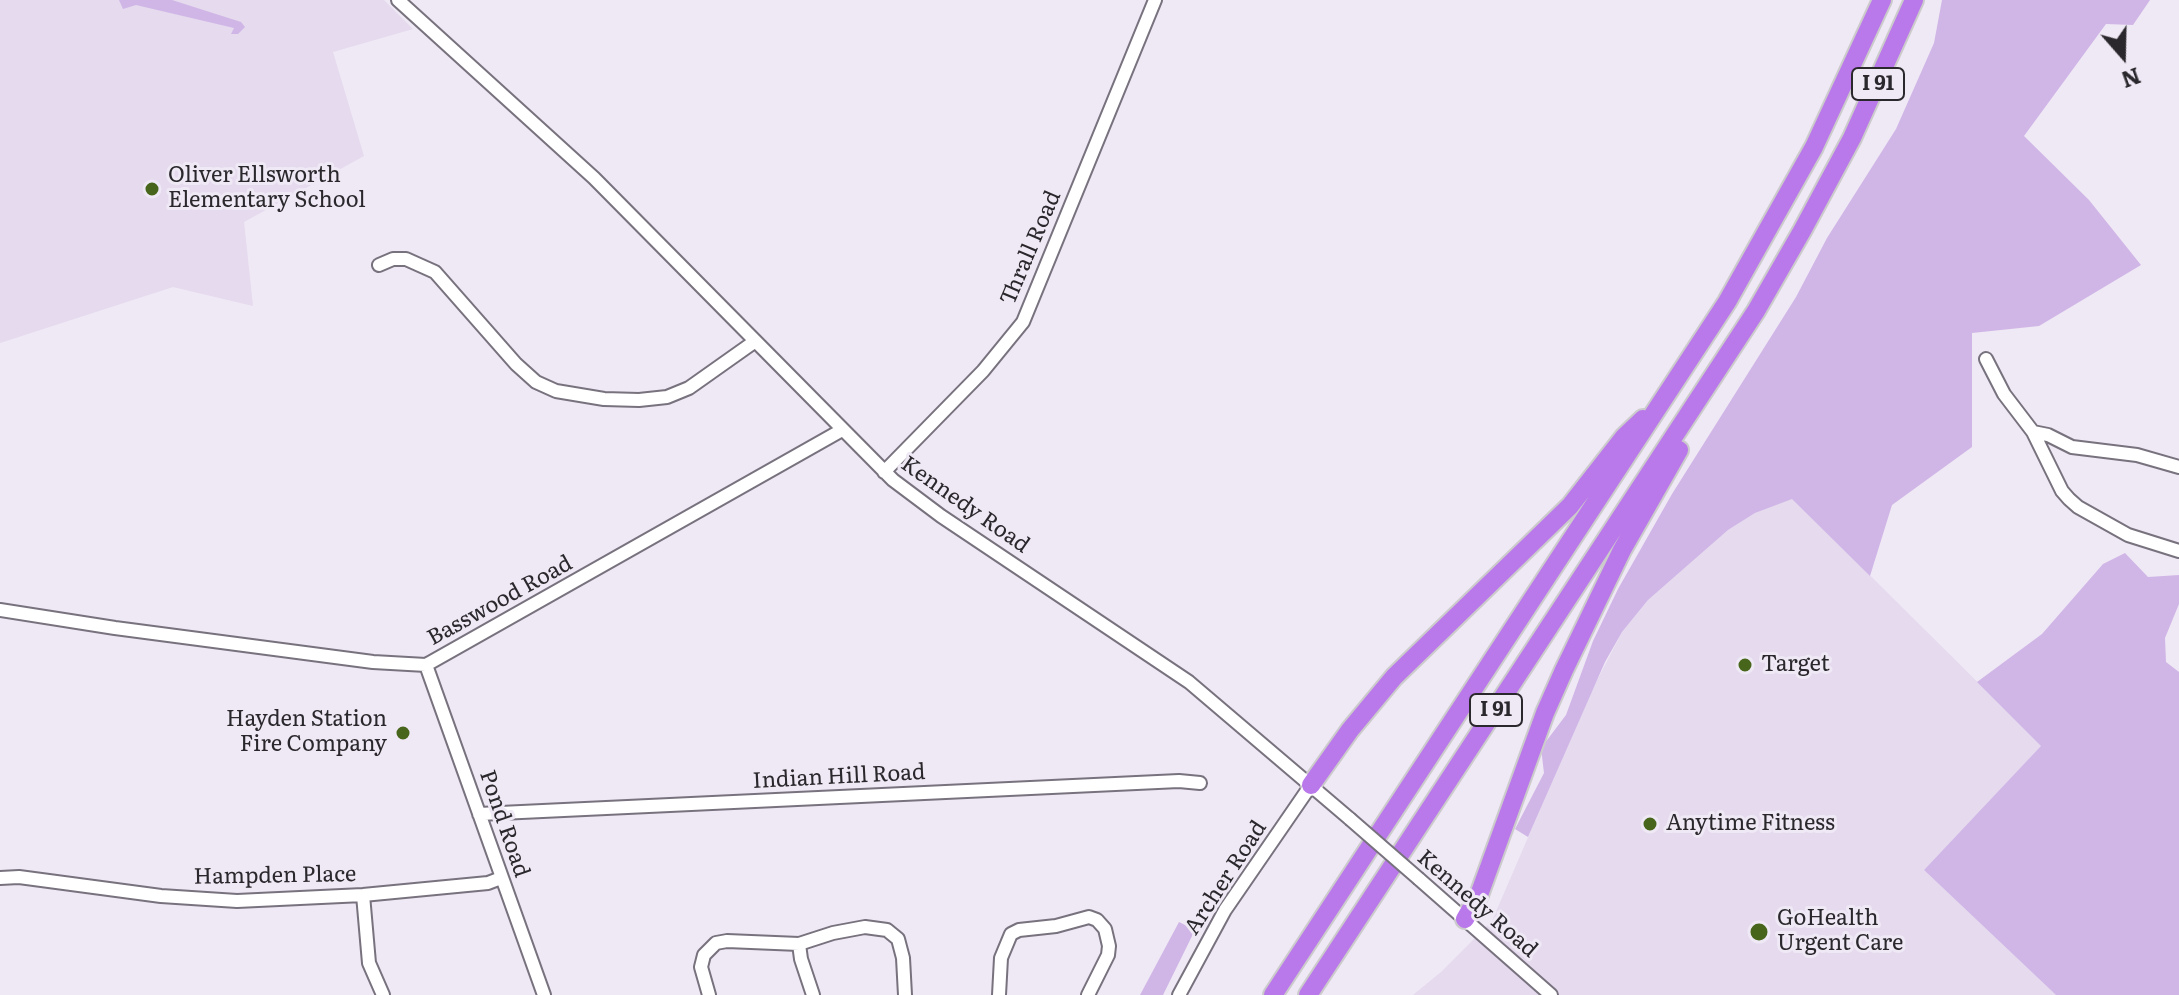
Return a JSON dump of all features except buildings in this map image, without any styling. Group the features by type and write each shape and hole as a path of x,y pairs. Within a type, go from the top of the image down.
{"highway":[{"name":"I 91","path":"1273,995 1727,302 1787,198 1844,85 1882,0"},
{"name":"I 91","path":"1308,995 1764,298 1865,111 1914,0"},
{"path":"1311,785 1350,730 1394,677 1570,506 1624,437 1659,408"},
{"path":"1465,919 1479,895 1554,691 1622,550 1676,456 1683,424"}],"street":[{"name":"Thrall Road","path":"884,472 983,371 1023,322 1155,0"},
{"name":"Kennedy Road","path":"406,3 594,178 884,472 941,516 1189,682 1551,995"},
{"path":"379,265 393,259 406,259 435,272 516,364 536,382 556,391 604,399 667,397 689,388 754,342"},
{"path":"1986,359 2004,394 2033,432 2062,491 2078,507 2128,535 2179,551"},
{"name":"Basswood Road","path":"0,610 373,662 426,665 842,430"},
{"path":"2033,432 2048,435 2072,447 2137,455 2179,467"},
{"path":"2049,465 2072,447"},
{"name":"Pond Road","path":"426,665 544,995"},
{"name":"Indian Hill Road","path":"479,814 1179,781 1200,783"},
{"name":"Archer Road","path":"1179,995 1231,900 1311,785"},
{"name":"Hampden Place","path":"1,880 19,877 161,896 237,901 363,895 488,883 501,878"},
{"path":"363,895 369,963 383,995"},
{"path":"999,995 1001,958 1011,934 1089,917 1105,929 1109,946 1088,995"},
{"path":"709,995 701,967 708,948 716,943 799,944 865,927 887,930 898,939 902,948 905,995"},
{"path":"799,944 813,995"}],"shaded area":[{"name":"Oliver Ellsworth Elementary School","path":"0,0 384,0 413,29 333,52 364,156 244,222 253,306 173,287 0,343"},
{"path":"119,0 172,0 241,22 245,27 238,34 231,34 234,28 136,5 123,9"},
{"path":"1942,0 2150,0 2133,25 2106,24 2024,136 2089,200 2141,265 2039,326 1972,333 1972,447 1892,505 1870,576 1792,499 1755,513 1728,530 1648,600 1622,632 1605,662 1528,837 1515,829 1544,773 1541,748 1566,715 1593,641 1618,589 1672,494 1796,297 1827,238 1896,129 1934,43"},
{"path":"1792,498 2042,746 1924,870 2056,995 1413,995 1492,921 1589,696 1622,632 1648,600 1728,530 1755,513"},
{"path":"2125,553 2148,577 2179,575 2179,604 2165,638 2166,662 2179,672 2179,995 2056,995 1924,870 2041,746 1977,682 2042,634 2103,564"},
{"path":"1179,922 1195,930 1163,995 1140,995"}],"place":[{"name":"Oliver Ellsworth Elementary School","path":"152,189"},
{"name":"Target","path":"1745,665"},
{"name":"Hayden Station Fire Company","path":"403,733"},
{"name":"Anytime Fitness","path":"1650,824"},
{"name":"GoHealth Urgent Care","path":"1759,932"}]}
